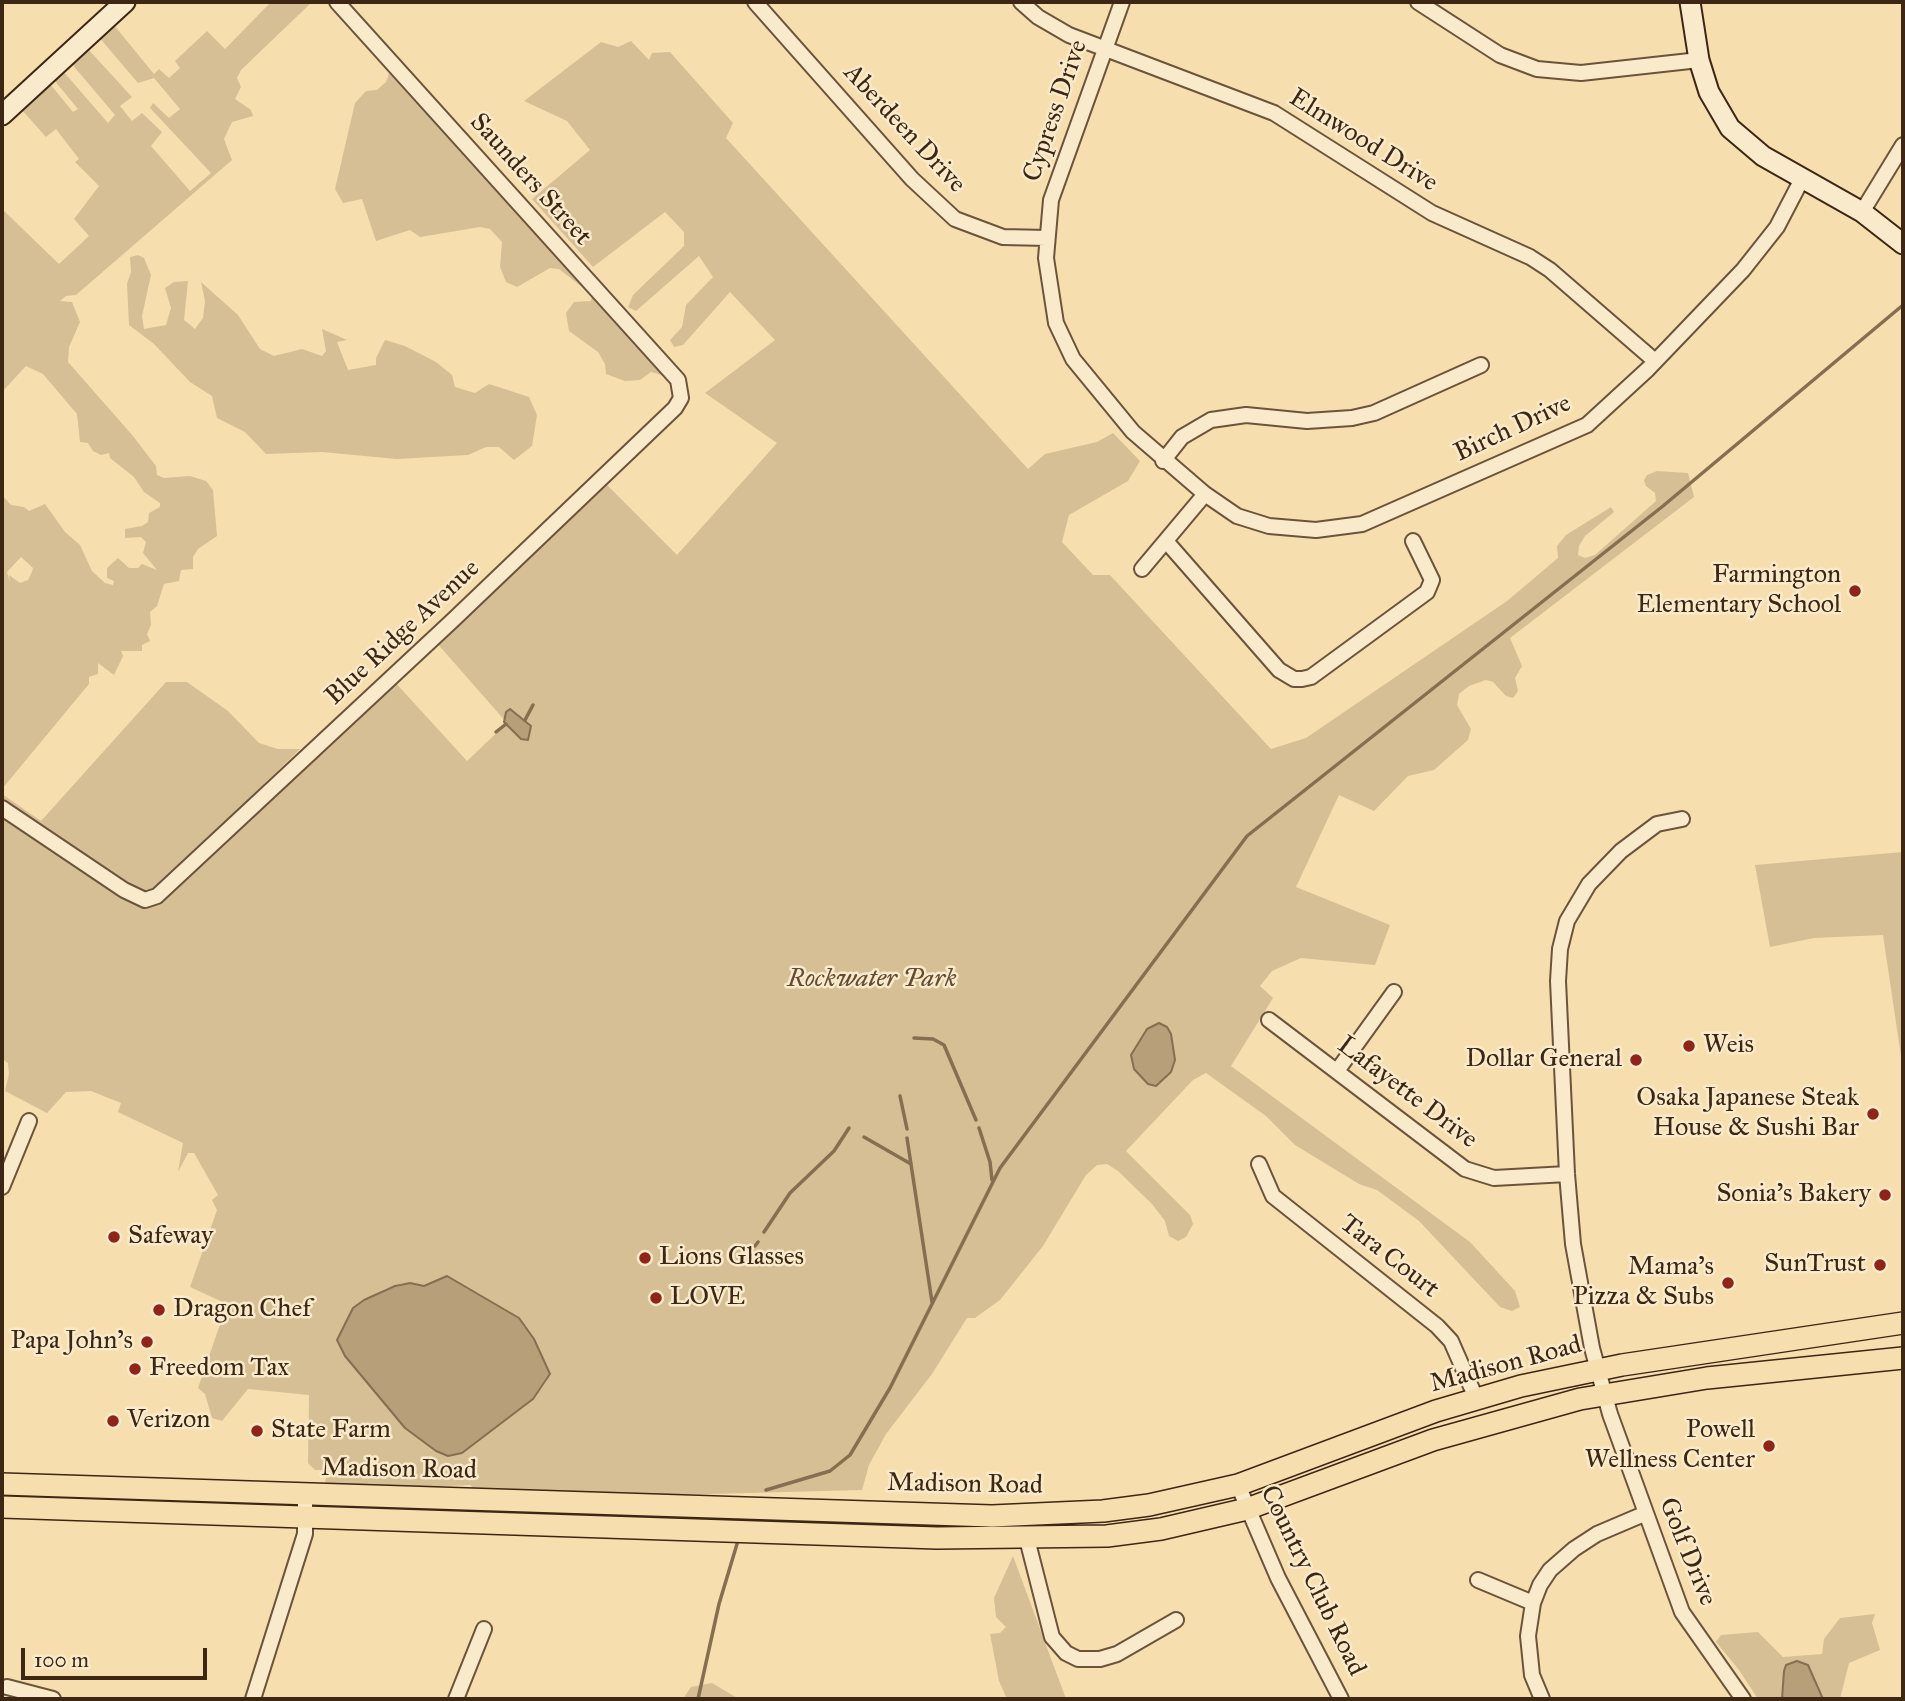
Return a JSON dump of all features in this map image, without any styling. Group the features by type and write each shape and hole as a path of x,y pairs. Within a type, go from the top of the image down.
{"main road":[{"name":"Madison Road","path":"2,1507 305,1506 1048,1515 1149,1505 1238,1485 1476,1398 1597,1369 1903,1323"},
{"name":"Madison Road","path":"2,1485 305,1506 1027,1539 1107,1536 1161,1529 1247,1508 1483,1424 1604,1394 1707,1378 1903,1358"}],"street":[{"path":"2,115 125,2"},
{"name":"Aberdeen Drive","path":"755,2 912,179 955,219 1003,237 1046,238"},
{"name":"Elmwood Drive","path":"1021,2 1052,27 1102,50 1274,113 1432,213 1530,257 1550,270 1655,361"},
{"name":"Cypress Drive","path":"1046,238 1054,189 1102,50 1122,2"},
{"path":"1418,2 1500,55 1537,69 1581,74 1699,60"},
{"path":"1690,2 1699,60 1709,92 1730,128 1763,156 1862,212 1903,244"},
{"name":"Saunders Street","path":"342,3 678,380 682,393"},
{"path":"1862,212 1903,145"},
{"name":"Birch Drive","path":"1046,238 1047,283 1065,346 1121,419 1163,461 1237,516 1269,526 1316,530 1362,524 1587,425 1655,361 1759,252 1783,217 1802,179"},
{"path":"1163,461 1182,437 1211,421 1247,415 1307,421 1352,418 1374,413 1480,365"},
{"name":"Blue Ridge Avenue","path":"2,808 124,890 148,900 171,885 462,611 675,408 682,393"},
{"path":"1142,569 1205,494"},
{"path":"1166,541 1279,670 1294,679 1311,677 1427,592 1432,580 1413,541"},
{"name":"Golf Drive","path":"1682,819 1657,824 1621,851 1589,884 1567,921 1560,948 1558,981 1567,1174 1573,1244 1597,1369 1644,1514 1682,1612 1743,1699"},
{"path":"1337,1071 1394,992"},
{"name":"Lafayette Drive","path":"1269,1020 1465,1169 1494,1178 1567,1174"},
{"path":"2,1186 29,1121"},
{"name":"Tara Court","path":"1259,1164 1273,1196 1444,1334 1460,1357 1476,1398"},
{"name":"Country Club Road","path":"1238,1485 1296,1616 1341,1699"},
{"path":"253,1699 305,1534 305,1506"},
{"path":"1542,1699 1529,1662 1529,1622 1541,1585 1562,1558 1597,1534 1644,1514"},
{"path":"1027,1539 1052,1637 1066,1653 1078,1659 1100,1659 1117,1654 1176,1620"},
{"path":"1478,1580 1533,1603"},
{"path":"456,1699 484,1629"},
{"path":"7,1687 53,1699"}],"green space":[{"path":"271,2 312,2 241,70 237,78 241,87 235,99 251,110 253,116 232,122 224,139 232,160 76,295 66,296 60,301 72,302 80,322 69,347 68,362 133,436 156,466 157,475 164,478 190,476 206,481 213,490 217,536 198,549 193,557 193,569 181,570 179,581 164,584 157,606 150,612 151,625 147,634 150,641 142,645 142,651 121,651 123,656 114,675 98,663 98,674 89,677 89,684 2,789 2,495 11,505 24,507 29,511 45,504 65,532 80,545 92,571 105,583 113,585 114,581 107,578 107,568 118,558 129,568 138,568 142,564 157,570 143,553 146,542 141,537 125,538 125,529 142,526 148,522 149,513 160,507 160,503 144,492 134,477 110,458 109,453 101,455 93,451 88,443 80,442 77,414 43,374 26,366 2,392 2,209 59,264 89,236 74,219 99,186 75,162 79,159 56,129 46,137 21,109 50,84 73,112 78,109 54,80 63,71 108,123 115,115 71,63 88,49 132,97 120,106 132,121 142,113 162,132 151,146 190,191 211,173 150,108 153,103 169,118 180,109 154,78 138,83 98,36 113,24 154,74 159,69 169,78 180,68 175,61 207,31 225,49","holes":["21,557 33,568 28,580 20,583 9,575 10,582 7,572"]},
{"name":"Rockwater Park","path":"631,41 649,60 652,53 670,52 733,123 726,138 1028,469 1045,454 1097,442 1113,433 1140,461 1128,481 1069,515 1062,542 1093,575 1110,575 1271,749 1306,738 1507,601 1558,558 1557,546 1566,535 1611,507 1614,512 1585,536 1579,546 1578,555 1585,558 1595,555 1656,501 1655,493 1646,486 1644,480 1647,475 1657,471 1688,473 1694,497 1510,638 1522,666 1515,678 1518,691 1513,698 1506,696 1493,682 1486,680 1469,686 1459,694 1457,705 1471,729 1468,740 1434,770 1408,776 1374,811 1339,795 1296,887 1390,925 1375,965 1301,958 1272,971 1260,986 1273,998 1231,1066 1470,1242 1515,1291 1520,1307 1512,1311 1500,1307 1419,1221 1377,1190 1359,1184 1295,1145 1266,1116 1206,1073 1193,1080 1126,1151 1190,1215 1193,1224 1186,1237 1178,1241 1169,1236 1165,1221 1152,1204 1118,1171 1107,1164 1097,1165 1086,1175 1043,1246 1000,1300 975,1318 967,1318 932,1374 886,1434 869,1465 862,1490 596,1497 474,1492 471,1485 444,1488 324,1487 328,1470 315,1470 308,1463 309,1395 248,1389 222,1421 212,1418 205,1394 198,1388 227,1304 190,1287 217,1210 212,1200 218,1195 194,1153 188,1153 178,1172 183,1143 118,1112 121,1103 91,1091 66,1092 47,1113 5,1091 9,1074 8,1063 2,1059 2,814 146,906 152,906 176,890 393,680 467,761 507,723 435,641 605,483 677,555 777,443 705,393 775,340 730,292 683,345 674,347 670,340 682,327 686,305 713,277 699,256 636,311 628,307 633,295 684,246 684,232 665,212 593,267 532,199 590,150 567,121 524,101 601,42 618,47","holes":["447,1276 519,1318 533,1339 547,1381 533,1399 510,1417 405,1428 339,1346 353,1308 364,1300 403,1283 424,1286"]},
{"path":"389,73 658,364 665,376 651,372 640,380 625,381 606,374 605,364 598,352 569,331 566,313 574,302 591,301 592,295 559,269 550,268 517,287 506,282 500,267 502,242 490,229 480,227 420,237 410,230 376,241 362,199 343,203 335,189 355,103 366,91 377,90 386,82"},
{"path":"138,255 144,258 151,275 142,316 144,329 166,325 171,308 165,288 174,282 188,281 184,320 195,329 203,318 205,301 201,282 238,315 260,349 274,356 302,349 322,356 326,351 322,329 347,340 337,342 348,370 376,365 376,358 385,340 405,346 436,362 452,375 455,387 475,393 489,384 529,397 537,415 532,446 514,460 499,447 486,447 468,455 397,459 322,452 266,454 245,432 217,418 212,396 190,382 154,344 129,325 127,284 131,272 130,257"},
{"path":"166,682 187,682 228,711 259,743 278,749 300,749 152,893 139,894 2,804 2,794 41,821"},
{"path":"1903,852 1901,1056 1883,935 1814,938 1770,947 1755,865"},
{"path":"1013,1556 1066,1699 1007,1699 999,1681 990,1634 1000,1633 1006,1627 996,1617 994,1598"},
{"path":"1875,1614 1872,1623 1880,1650 1849,1663 1840,1699 1823,1699 1813,1676 1786,1665 1782,1699 1758,1699 1716,1642 1721,1635 1758,1632 1783,1657 1822,1654 1824,1639 1840,1618"},
{"path":"712,1683 739,1699 683,1699 691,1687"}],"shaded area":[{"path":"510,709 531,726 528,740 521,739 504,722 506,712"},
{"path":"1159,1023 1167,1027 1171,1034 1175,1060 1171,1072 1156,1086 1148,1084 1134,1069 1131,1055 1147,1029"},
{"path":"447,1276 519,1318 534,1339 550,1374 533,1399 462,1453 448,1456 436,1451 405,1428 345,1356 337,1340 353,1308 364,1300 395,1286 410,1283 424,1286"},
{"path":"1797,1661 1808,1665 1823,1699 1782,1699 1786,1665"}],"waterway":[{"path":"766,1490 830,1471 850,1455 890,1388 1000,1168 1247,836 1663,506 1903,305"},
{"path":"525,720 533,705"},
{"path":"496,732 506,724"},
{"path":"914,1038 933,1039 944,1045 976,1120"},
{"path":"900,1096 907,1129"},
{"path":"764,1232 790,1193 834,1151 849,1128"},
{"path":"979,1128 990,1162 992,1180"},
{"path":"864,1137 911,1164"},
{"path":"907,1138 932,1302"},
{"path":"755,1246 758,1242"},
{"path":"698,1699 719,1604 737,1544"}],"place":[{"name":"Farmington Elementary School","path":"1855,591"},
{"name":"Weis","path":"1689,1046"},
{"name":"Dollar General","path":"1636,1060"},
{"name":"Osaka Japanese Steak House & Sushi Bar","path":"1873,1114"},
{"name":"Sonia's Bakery","path":"1885,1195"},
{"name":"Safeway","path":"114,1237"},
{"name":"Lions Glasses","path":"645,1258"},
{"name":"SunTrust","path":"1880,1265"},
{"name":"Mama's Pizza & Subs","path":"1728,1283"},
{"name":"LOVE","path":"656,1298"},
{"name":"Dragon Chef","path":"159,1310"},
{"name":"Papa John's","path":"147,1342"},
{"name":"Freedom Tax","path":"135,1369"},
{"name":"Verizon","path":"113,1421"},
{"name":"State Farm","path":"257,1431"},
{"name":"Powell Wellness Center","path":"1769,1446"}]}
